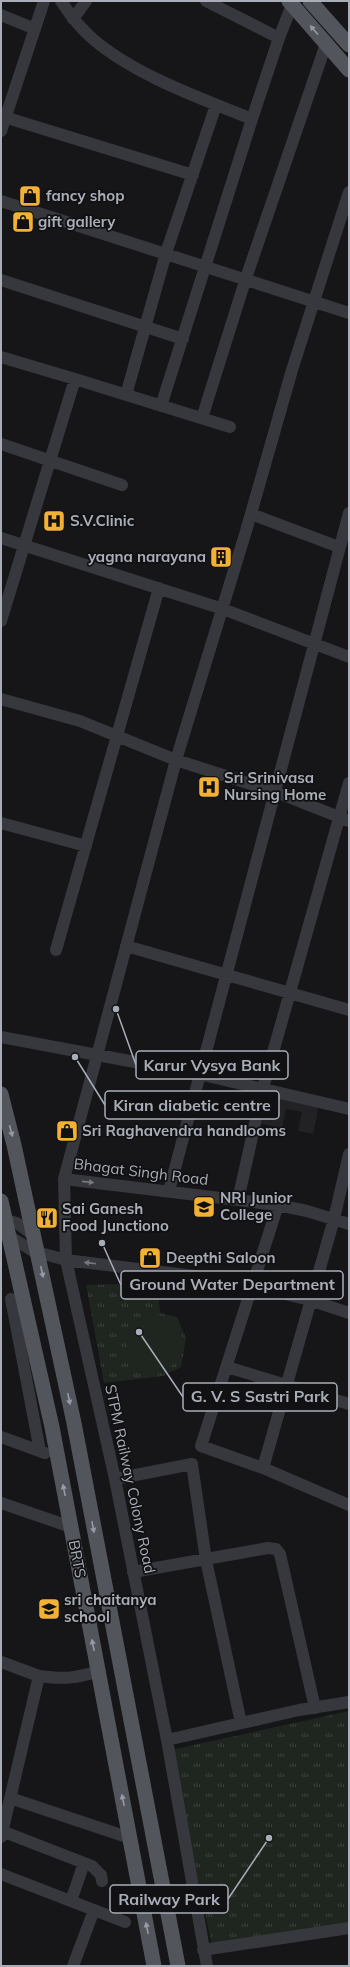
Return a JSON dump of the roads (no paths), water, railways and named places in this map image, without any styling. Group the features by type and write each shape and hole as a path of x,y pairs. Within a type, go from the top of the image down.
{"main road":[{"path":"310,1 349,45"},
{"path":"291,3 349,70"},
{"path":"1,1094 14,1145 74,1423 178,1966"},
{"name":"BRTS","path":"1,1201 4,1226 58,1458 154,1966"}],"street":[{"path":"1,131 3,117 44,1"},
{"path":"61,1 73,18 93,39 124,61 216,105 252,119"},
{"path":"73,18 86,1"},
{"path":"206,1 278,38"},
{"path":"162,406 252,119 291,3"},
{"path":"1,15 35,29"},
{"path":"202,418 245,281 326,44"},
{"path":"126,395 166,253 216,105"},
{"path":"3,117 193,175"},
{"path":"64,1179 176,760 223,609 292,370 349,192"},
{"path":"1,201 206,266 245,281 349,313"},
{"path":"1,280 183,339"},
{"path":"1,357 230,427"},
{"path":"1,621 75,379"},
{"path":"1,444 122,485"},
{"path":"169,1190 225,974 276,792 313,644 349,513"},
{"path":"251,514 339,547"},
{"path":"1,538 223,609 313,644 349,656"},
{"path":"56,950 160,588"},
{"path":"1,699 80,721 118,735 176,760 276,792 345,820"},
{"path":"238,1200 263,1088 289,992 345,820 349,783"},
{"path":"1,823 86,846"},
{"path":"126,946 349,1010"},
{"path":"1,1037 199,1074 349,1109"},
{"path":"263,1468 334,1219 349,1154"},
{"name":"Bhagat Singh Road","path":"66,1260 64,1179 169,1190 278,1205 349,1224"},
{"path":"278,1205 201,1446 263,1468 349,1505"},
{"path":"4,1226 17,1223 33,1235"},
{"path":"4,1226 28,1249 37,1253 66,1260 194,1276 252,1286 310,1300 349,1313"},
{"name":"STPM Railway Colony Road","path":"66,1260 115,1479 167,1740 207,1966"},
{"path":"10,1299 40,1451"},
{"path":"227,1367 349,1404"},
{"path":"1,1437 58,1458"},
{"path":"115,1479 192,1464 206,1560 241,1723"},
{"path":"1,1504 71,1527"},
{"path":"133,1572 268,1548 276,1549 280,1554 315,1708"},
{"path":"1,1662 39,1676 64,1679 79,1678 98,1672"},
{"path":"39,1676 2,1834 84,1863 97,1870 101,1875 102,1881"},
{"path":"167,1740 241,1723 349,1702"},
{"path":"10,1798 130,1838"},
{"path":"71,1901 84,1863"},
{"path":"1,1874 125,1922"},
{"path":"73,1966 94,1910"},
{"path":"203,1950 349,1928"}],"place":[{"name":"fancy shop","path":"30,196"},
{"name":"gift gallery","path":"23,222"},
{"name":"S.V.Clinic","path":"54,521"},
{"name":"yagna narayana","path":"221,557"},
{"name":"Sri Srinivasa Nursing Home","path":"209,787"},
{"name":"Karur Vysya Bank","path":"116,1009"},
{"name":"Kiran diabetic centre","path":"75,1057"},
{"name":"Sri Raghavendra handlooms","path":"67,1131"},
{"name":"NRI Junior College","path":"204,1207"},
{"name":"Sai Ganesh Food Junctiono","path":"47,1218"},
{"name":"Ground Water Department","path":"102,1243"},
{"name":"Deepthi Saloon","path":"150,1258"},
{"name":"G. V. S Sastri Park","path":"139,1332"},
{"name":"sri chaitanya school","path":"49,1609"},
{"name":"Railway Park","path":"269,1838"}]}
